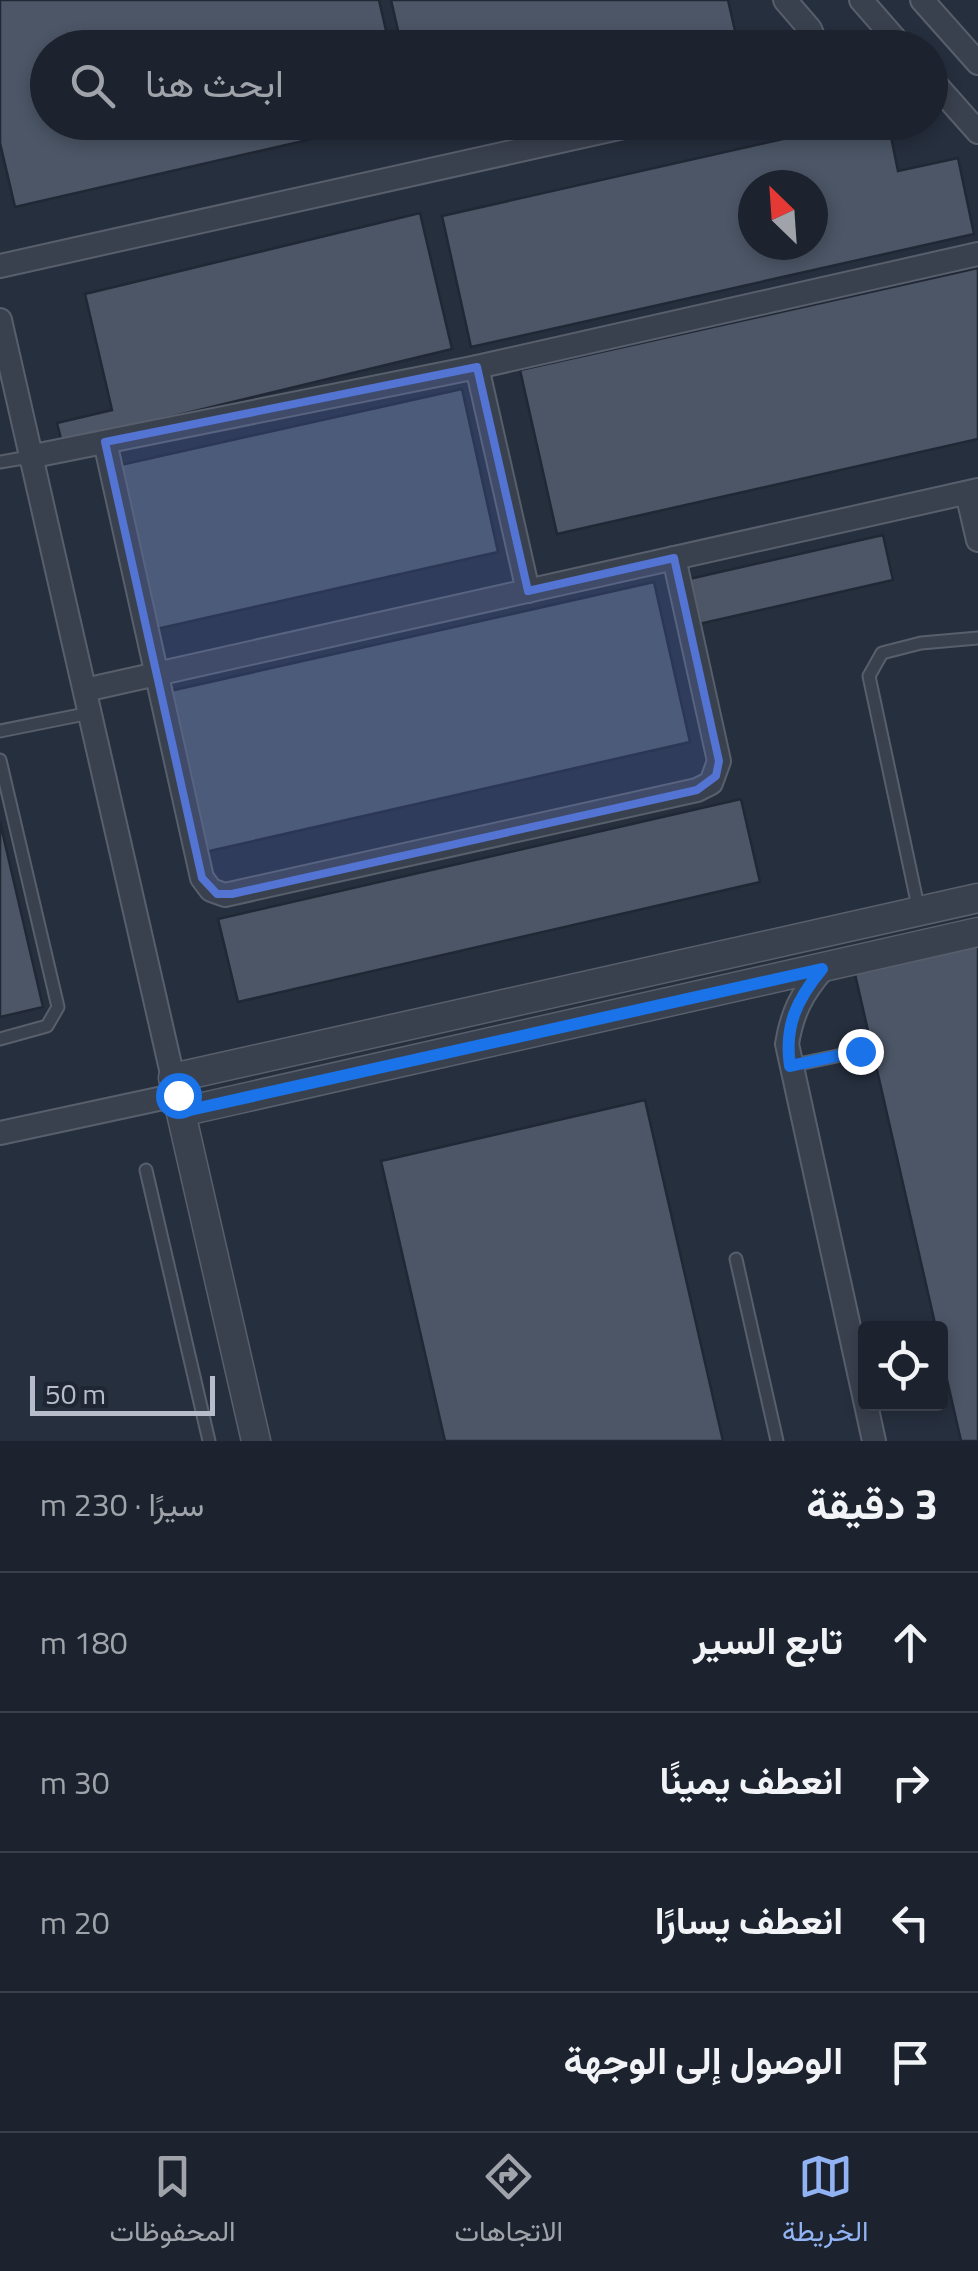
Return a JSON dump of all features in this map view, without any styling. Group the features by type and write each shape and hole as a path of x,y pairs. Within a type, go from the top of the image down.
{"street":[{"path":"785,0 810,30"},
{"path":"861,0 887,30"},
{"path":"922,0 971,56 948,69"},
{"path":"948,98 978,132"},
{"path":"0,266 565,140"},
{"path":"29,456 477,367 978,254"},
{"path":"0,320 256,1441"},
{"path":"477,367 528,591"},
{"path":"105,442 202,878 211,890 232,894 697,790 711,783 719,762 674,558"},
{"path":"88,702 157,674 973,492 978,540"},
{"path":"177,1095 978,898"},
{"path":"0,1134 177,1095 822,969 978,932"},
{"path":"822,969 804,990 792,1016 787,1044 874,1441"}],"lane":[{"path":"0,462 29,456"},
{"path":"918,911 870,676 882,653 978,638"},
{"path":"0,731 88,702"},
{"path":"0,760 58,1007 47,1026 0,1039"},
{"path":"790,1066 860,1051"},
{"path":"146,1170 208,1441"},
{"path":"736,1259 777,1441"}],"highlighted area":[{"path":"477,367 528,591 674,558 719,761 716,776 697,790 232,894 217,894 202,878 105,442"}],"building":[{"path":"0,0 379,0 386,30 30,30 30,140 307,140 15,207 0,143"},
{"path":"391,0 728,0 735,30 398,30"},
{"path":"778,140 892,140 898,171 958,158 974,234 471,347 442,216"},
{"path":"420,213 452,349 62,443 57,423 112,410 85,294"},
{"path":"978,268 978,439 557,534 520,370"},
{"path":"462,389 498,552 152,630 116,466"},
{"path":"883,535 893,580 699,624 689,579"},
{"path":"654,582 690,742 205,852 170,691"},
{"path":"741,799 760,882 238,1002 218,919"},
{"path":"0,822 43,1007 0,1017"},
{"path":"978,946 978,1441 961,1441 948,1384 948,1321 934,1321 855,974"},
{"path":"645,1100 723,1441 445,1441 381,1161"}],"route":[{"path":"178,1095 181,1112 822,969 804,990 792,1016 787,1044 790,1066 860,1051"}]}
